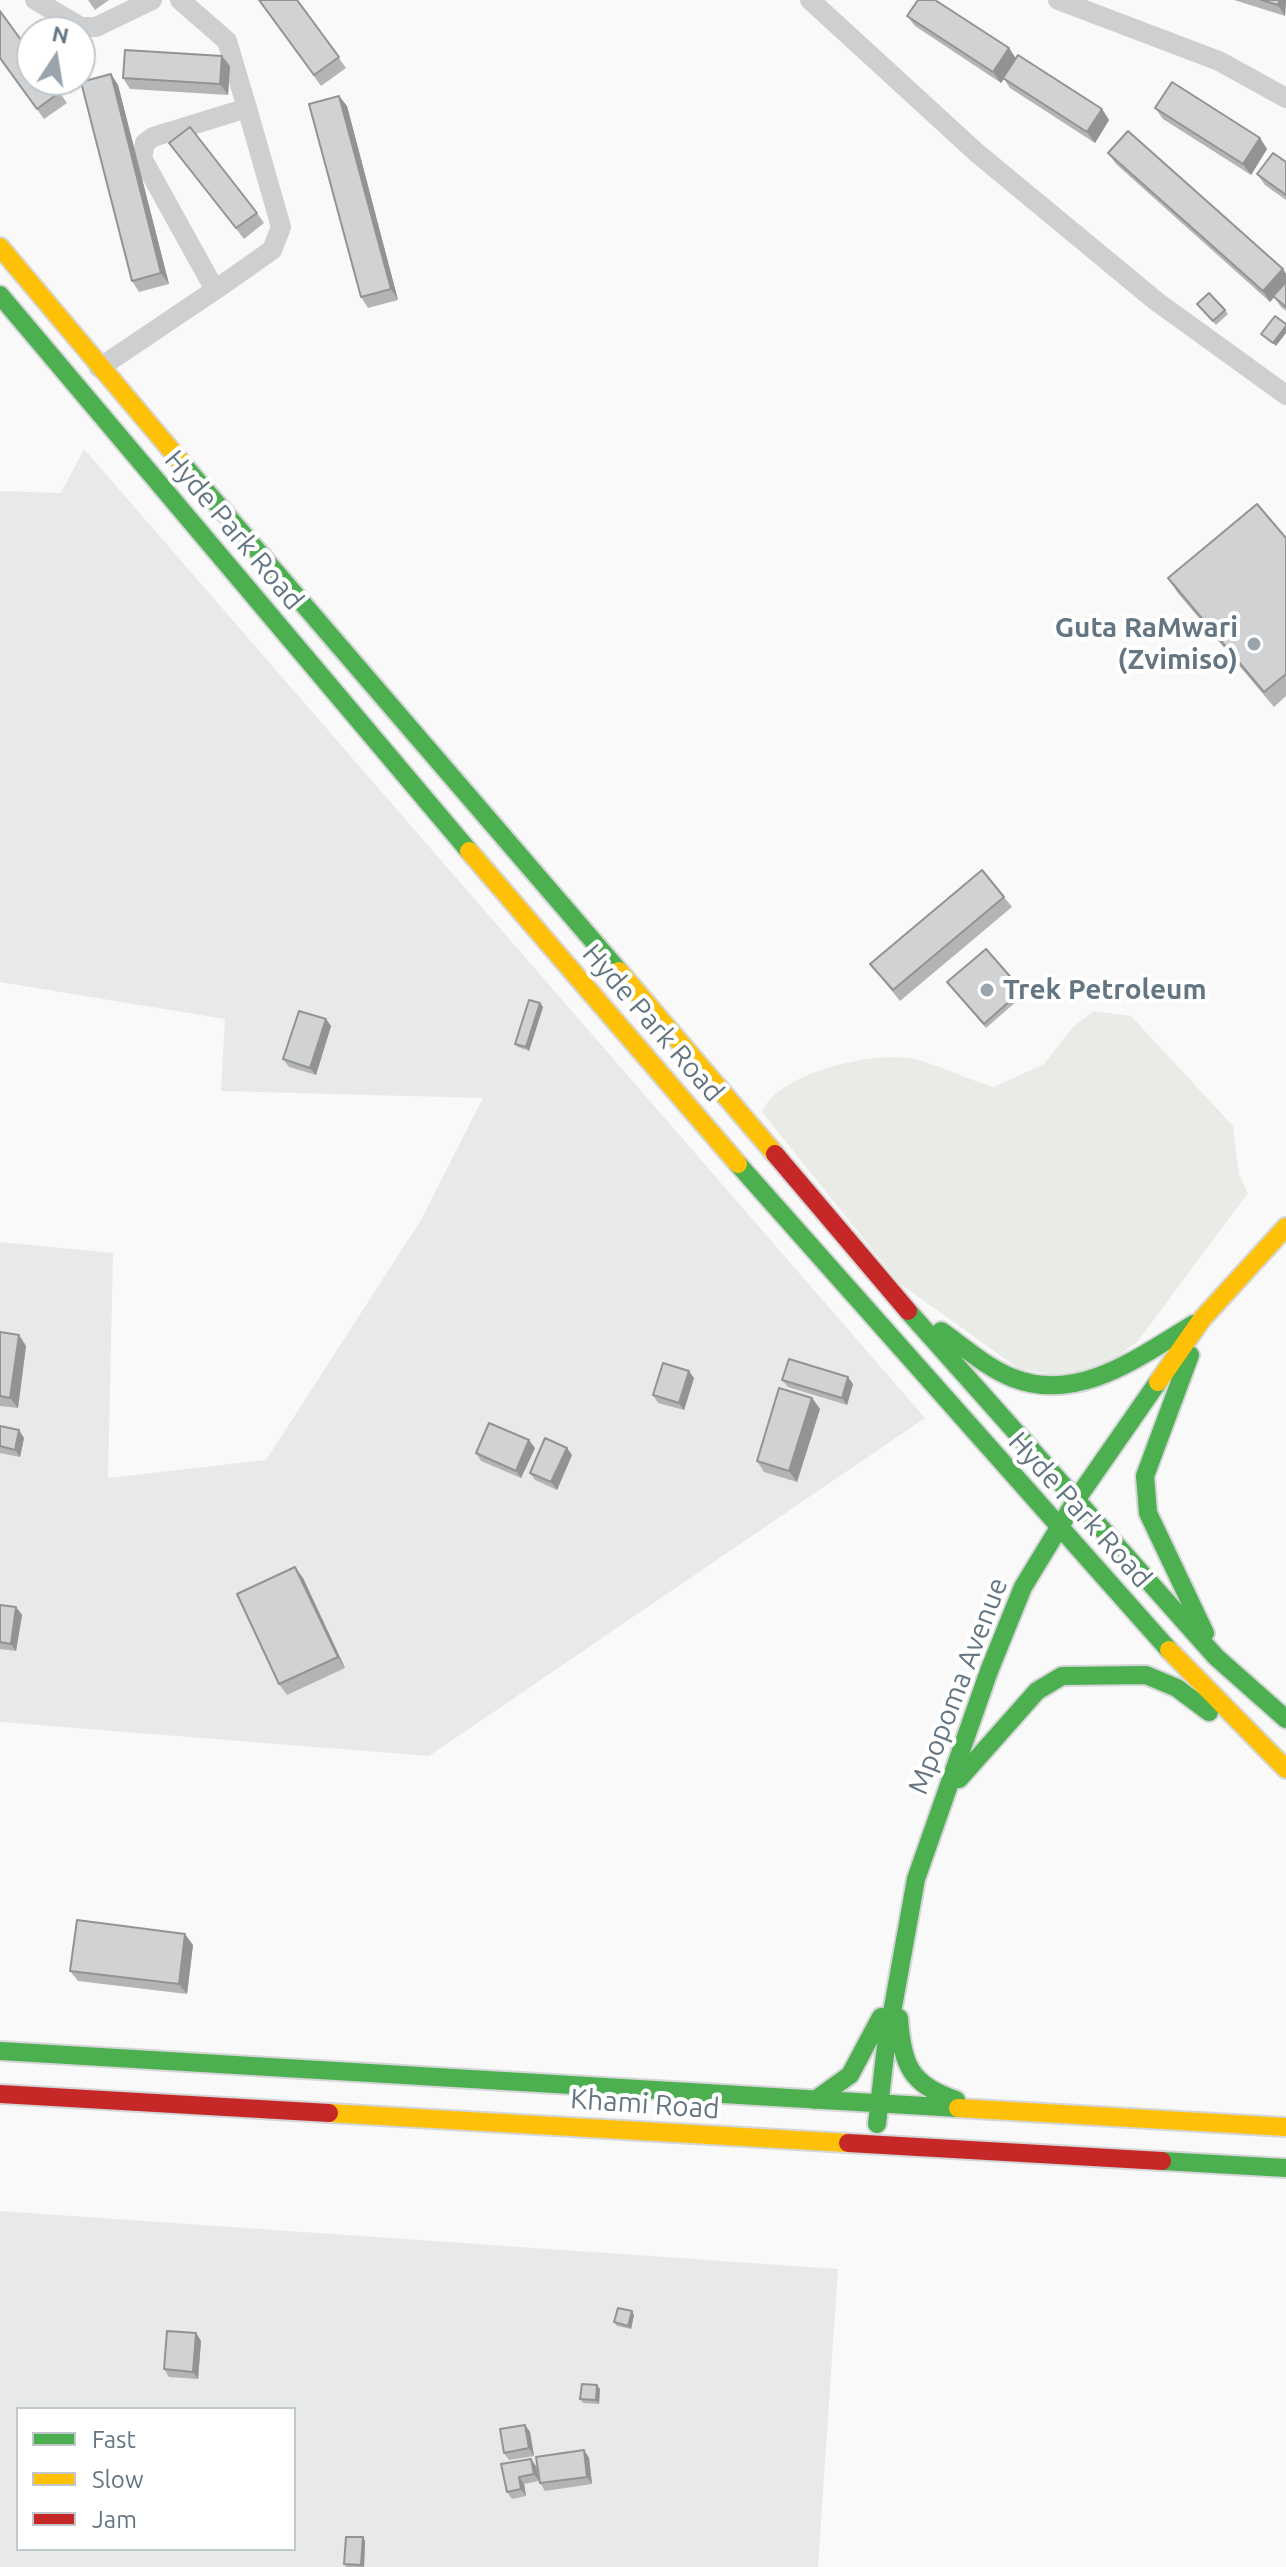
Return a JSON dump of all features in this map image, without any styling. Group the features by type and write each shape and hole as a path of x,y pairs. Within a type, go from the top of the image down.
{"street":[{"path":"35,0 81,27 96,27 152,0"},
{"path":"99,368 272,250 281,227 227,41 180,0"},
{"path":"810,0 989,163 1156,301 1286,395"},
{"path":"1058,0 1219,61 1286,98"},
{"path":"215,290 142,158 145,143 153,137 247,108"},
{"name":"Hyde Park Road","path":"0,247 99,368 902,1304 1216,1657 1286,1719"},
{"name":"Hyde Park Road","path":"0,295 602,1009 1059,1530 1157,1638 1284,1767"},
{"name":"Mpopoma Avenue","path":"876,2146 878,2105 916,1879 989,1671 1023,1587 1076,1500 1202,1319 1286,1227"},
{"path":"902,1304 1014,1379 1055,1387 1100,1379 1202,1319"},
{"path":"1202,1319 1145,1476 1148,1513 1216,1657"},
{"path":"949,1790 1037,1691 1062,1676 1146,1675 1177,1688 1284,1767"},
{"path":"815,2100 842,2086 853,2074 898,1984"},
{"path":"898,1984 900,2043 917,2083 930,2092 990,2109 1286,2127"},
{"name":"Khami Road","path":"0,2051 878,2105 990,2109"},
{"name":"Khami Road","path":"0,2094 1286,2168"}],"shaded area":[{"path":"84,449 925,1418 429,1756 0,1722 0,1242 113,1253 108,1478 266,1460 421,1220 483,1098 221,1091 225,1019 0,982 0,491 61,493"},
{"path":"1094,1011 1131,1016 1233,1126 1239,1175 1248,1193 1138,1341 1101,1369 1061,1376 1019,1369 899,1283 762,1112 772,1098 788,1085 808,1075 855,1061 879,1058 918,1060 994,1087 1044,1064 1073,1027"},
{"path":"0,2211 838,2269 818,2567 0,2567"}],"building":[{"path":"259,0 297,0 339,57 314,75"},
{"path":"918,0 935,0 1009,48 993,72 907,16"},
{"path":"1261,0 1280,0 1278,5"},
{"path":"0,11 16,33 16,80 0,58"},
{"path":"125,50 222,56 220,84 123,78"},
{"path":"1018,55 1102,109 1087,132 1003,78"},
{"path":"111,74 161,273 132,281 85,96 96,96 96,78"},
{"path":"1172,82 1260,138 1243,164 1155,108"},
{"path":"28,96 55,96 37,109"},
{"path":"339,96 391,289 361,297 309,104"},
{"path":"190,127 257,213 236,228 169,143"},
{"path":"1128,131 1283,269 1263,291 1108,153"},
{"path":"1273,153 1286,162 1286,195 1257,174"},
{"path":"1286,282 1286,307 1273,296"},
{"path":"1209,293 1225,310 1213,321 1197,304"},
{"path":"1275,316 1286,326 1273,343 1261,334"},
{"name":"Guta RaMwari (Zvimiso)","path":"1257,504 1286,538 1286,674 1264,692 1168,578"},
{"path":"982,870 1004,897 893,990 870,964"},
{"name":"Trek Petroleum","path":"986,949 1022,990 984,1024 947,982"},
{"path":"529,1000 540,1003 526,1047 515,1044"},
{"path":"299,1011 326,1019 310,1068 283,1059"},
{"path":"0,1332 19,1335 10,1398 0,1396"},
{"path":"789,1359 848,1377 842,1398 782,1380"},
{"path":"663,1363 689,1371 679,1403 653,1395"},
{"path":"779,1388 812,1398 789,1471 757,1461"},
{"path":"489,1423 529,1440 516,1471 476,1453"},
{"path":"0,1426 19,1430 15,1450 0,1446"},
{"path":"545,1438 567,1448 551,1482 530,1473"},
{"path":"295,1567 338,1657 279,1684 237,1594"},
{"path":"0,1605 16,1607 11,1644 0,1642"},
{"path":"77,1920 185,1934 179,1984 70,1971"},
{"path":"618,2308 632,2311 628,2326 614,2322"},
{"path":"167,2331 196,2333 193,2372 164,2369"},
{"path":"582,2384 597,2385 596,2400 580,2399"},
{"path":"525,2425 529,2448 504,2453 500,2429"},
{"path":"584,2450 587,2477 540,2483 536,2457"},
{"path":"531,2459 534,2474 519,2477 521,2489 507,2492 501,2464"},
{"path":"346,2537 363,2537 361,2565 344,2564"}],"traffic: fast":[{"path":"0,295 469,851"},
{"path":"181,462 619,971"},
{"path":"738,1164 1169,1650"},
{"path":"908,1311 1216,1657 1286,1719"},
{"path":"941,1331 1003,1374 1038,1384 1062,1385 1108,1373 1194,1324"},
{"path":"1190,1355 1145,1476 1148,1513 1205,1633"},
{"path":"877,2124 886,2046 916,1879 989,1671 1023,1587 1076,1500 1158,1382"},
{"path":"959,1779 1037,1691 1062,1676 1146,1675 1177,1688 1209,1712"},
{"path":"815,2100 850,2075 881,2017"},
{"path":"899,2018 903,2048 911,2071 928,2087 956,2100"},
{"path":"0,2051 958,2108"},
{"path":"1162,2161 1286,2168"}],"traffic: slow":[{"path":"0,247 181,462"},
{"path":"469,851 738,1164"},
{"path":"619,971 775,1154"},
{"path":"1158,1382 1202,1319 1286,1227"},
{"path":"1169,1650 1286,1769"},
{"path":"958,2108 1286,2127"},
{"path":"329,2113 848,2143"}],"traffic: jam":[{"path":"775,1154 908,1311"},
{"path":"0,2094 329,2113"},
{"path":"848,2143 1162,2161"}],"place":[{"name":"Guta RaMwari (Zvimiso)","path":"1254,644"},
{"name":"Trek Petroleum","path":"987,990"}]}
